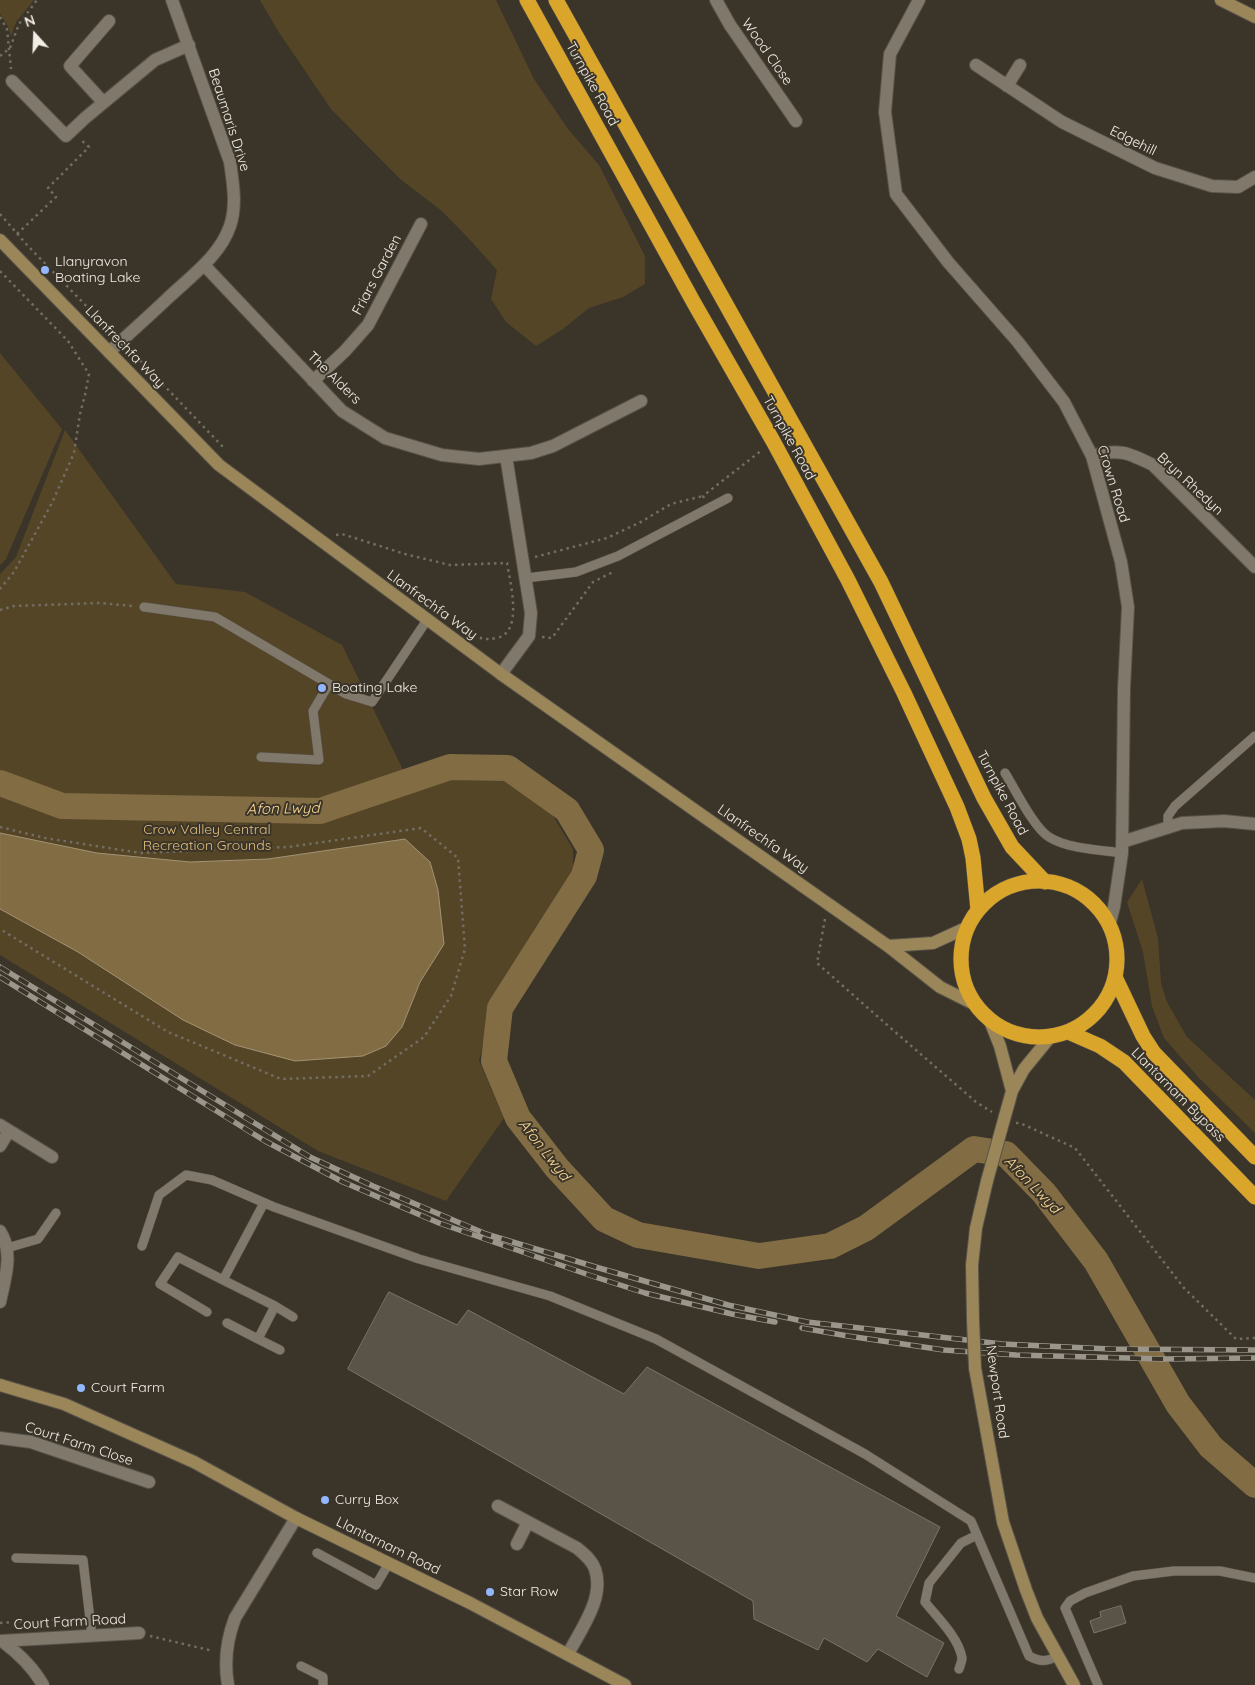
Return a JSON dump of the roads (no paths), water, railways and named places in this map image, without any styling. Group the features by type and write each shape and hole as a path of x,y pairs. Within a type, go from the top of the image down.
{"highway":[{"name":"Turnpike Road","path":"527,0 694,304 773,441 848,580 904,693 957,807 969,839 973,858 978,910"},
{"name":"Turnpike Road","path":"556,0 880,582 984,798 1012,848 1045,882"},
{"path":"1026,882 1045,882 1065,886 1083,895 1098,909 1110,926 1115,942 1117,960 1115,977 1109,994 1098,1010 1084,1023 1068,1032 1051,1036 1019,1035 990,1021 974,1004 964,982 960,958 962,942 978,910 992,897 1008,887 1026,882"},
{"name":"Llantarnam Bypass","path":"1115,977 1143,1036 1154,1053 1255,1157"},
{"name":"Llantarnam Bypass","path":"1068,1032 1100,1046 1124,1062 1255,1197"}],"street":[{"name":"Beaumaris Drive","path":"109,352 204,265 221,245 230,226 234,210 234,184 230,162 172,0"},
{"name":"Wood Close","path":"716,0 730,25 796,121"},
{"name":"Crown Road","path":"919,0 890,54 885,112 896,194 948,262 1018,342 1064,402 1092,456 1121,562 1128,607 1124,688 1122,848 1110,926"},
{"path":"1221,0 1255,17"},
{"path":"103,102 70,66 109,21"},
{"path":"12,81 66,136 103,102 154,60 189,45"},
{"name":"Edgehill","path":"976,65 1062,122 1155,168 1212,186 1238,187 1255,177"},
{"path":"1007,86 1020,65"},
{"name":"Friars Garden","path":"314,381 368,325 421,224"},
{"name":"Llanfrechfa Way","path":"0,240 220,465 501,674 888,946 940,987 974,1004"},
{"name":"The Alders","path":"204,265 342,411 385,438 442,455 479,459 531,453 554,446 641,401"},
{"name":"Bryn Rhedyn","path":"1092,456 1108,451 1132,454 1153,465 1255,567"},
{"path":"501,674 529,636 531,613 506,456"},
{"path":"1122,848 1132,840 1182,823 1224,821 1255,824"},
{"path":"888,946 933,943 968,927"},
{"path":"990,1021 1000,1046 1012,1091"},
{"name":"Newport Road","path":"1051,1036 1024,1069 1012,1091 1002,1118 976,1228 972,1265 973,1320 975,1368 1003,1522 1037,1618 1074,1685"},
{"path":"0,1146 5,1128 52,1157"},
{"path":"0,1231 7,1248 8,1266 0,1302"},
{"name":"Llantarnam Road","path":"0,1385 64,1404 194,1462 296,1518 568,1654 622,1684"},
{"name":"Court Farm Close","path":"0,1438 31,1442 149,1482"},
{"path":"498,1506 577,1548 595,1568 597,1587 593,1606 568,1654"},
{"path":"228,1685 226,1654 235,1618 296,1518"},
{"path":"517,1544 528,1522"},
{"name":"Court Farm Road","path":"1,1641 139,1633"},
{"name":"Court Farm Road","path":"1,1641 27,1663 43,1685"}],"lane":[{"path":"526,578 576,572 618,556 728,498"},
{"path":"144,607 215,617 346,694 372,702 427,620"},
{"path":"261,757 320,760 313,711 329,684"},
{"path":"1168,827 1168,816 1175,806 1255,736"},
{"path":"1005,773 1031,817 1048,837 1063,843 1122,848"},
{"path":"142,1246 159,1195 186,1174 212,1180 264,1203 419,1259 550,1296 656,1339 865,1454 971,1521 1029,1656 1038,1661 1049,1661 1058,1656"},
{"path":"223,1280 264,1203"},
{"path":"7,1248 38,1239 56,1213"},
{"path":"207,1312 160,1284 178,1257 293,1317"},
{"path":"258,1339 275,1306"},
{"path":"226,1323 280,1350"},
{"path":"959,1669 962,1659 955,1642 947,1627 925,1602 929,1583 961,1543 977,1535"},
{"path":"317,1553 376,1585 389,1563"},
{"path":"16,1558 83,1560 92,1636"},
{"path":"1098,1685 1065,1608 1070,1601 1085,1593 1133,1576 1174,1571 1220,1571 1255,1578"},
{"path":"301,1666 323,1677 323,1685"}],"waterway":[{"name":"Afon Lwyd","path":"0,783 62,806 320,811 450,767 508,768 567,810 591,850 584,876 500,1008 494,1061 518,1118 557,1168 604,1219 638,1235 759,1256 830,1246 866,1228 974,1149 1006,1154 1044,1193 1096,1261 1178,1404 1211,1447 1255,1485"}],"railway":[{"path":"0,967 310,1157 486,1234 728,1305 807,1322 1002,1344 1110,1349 1255,1350"},
{"path":"0,977 265,1141 343,1182 439,1223 589,1275 645,1293 732,1314 775,1322"},
{"path":"802,1328 944,1350 1016,1355 1164,1359 1255,1358"}],"place":[{"name":"Llanyravon Boating Lake","path":"45,270"},
{"name":"Boating Lake","path":"322,688"},
{"name":"Court Farm","path":"81,1388"},
{"name":"Curry Box","path":"325,1500"},
{"name":"Star Row","path":"490,1592"}],"park label":[{"name":"Crow Valley Central Recreation Grounds","path":"207,838"}]}
